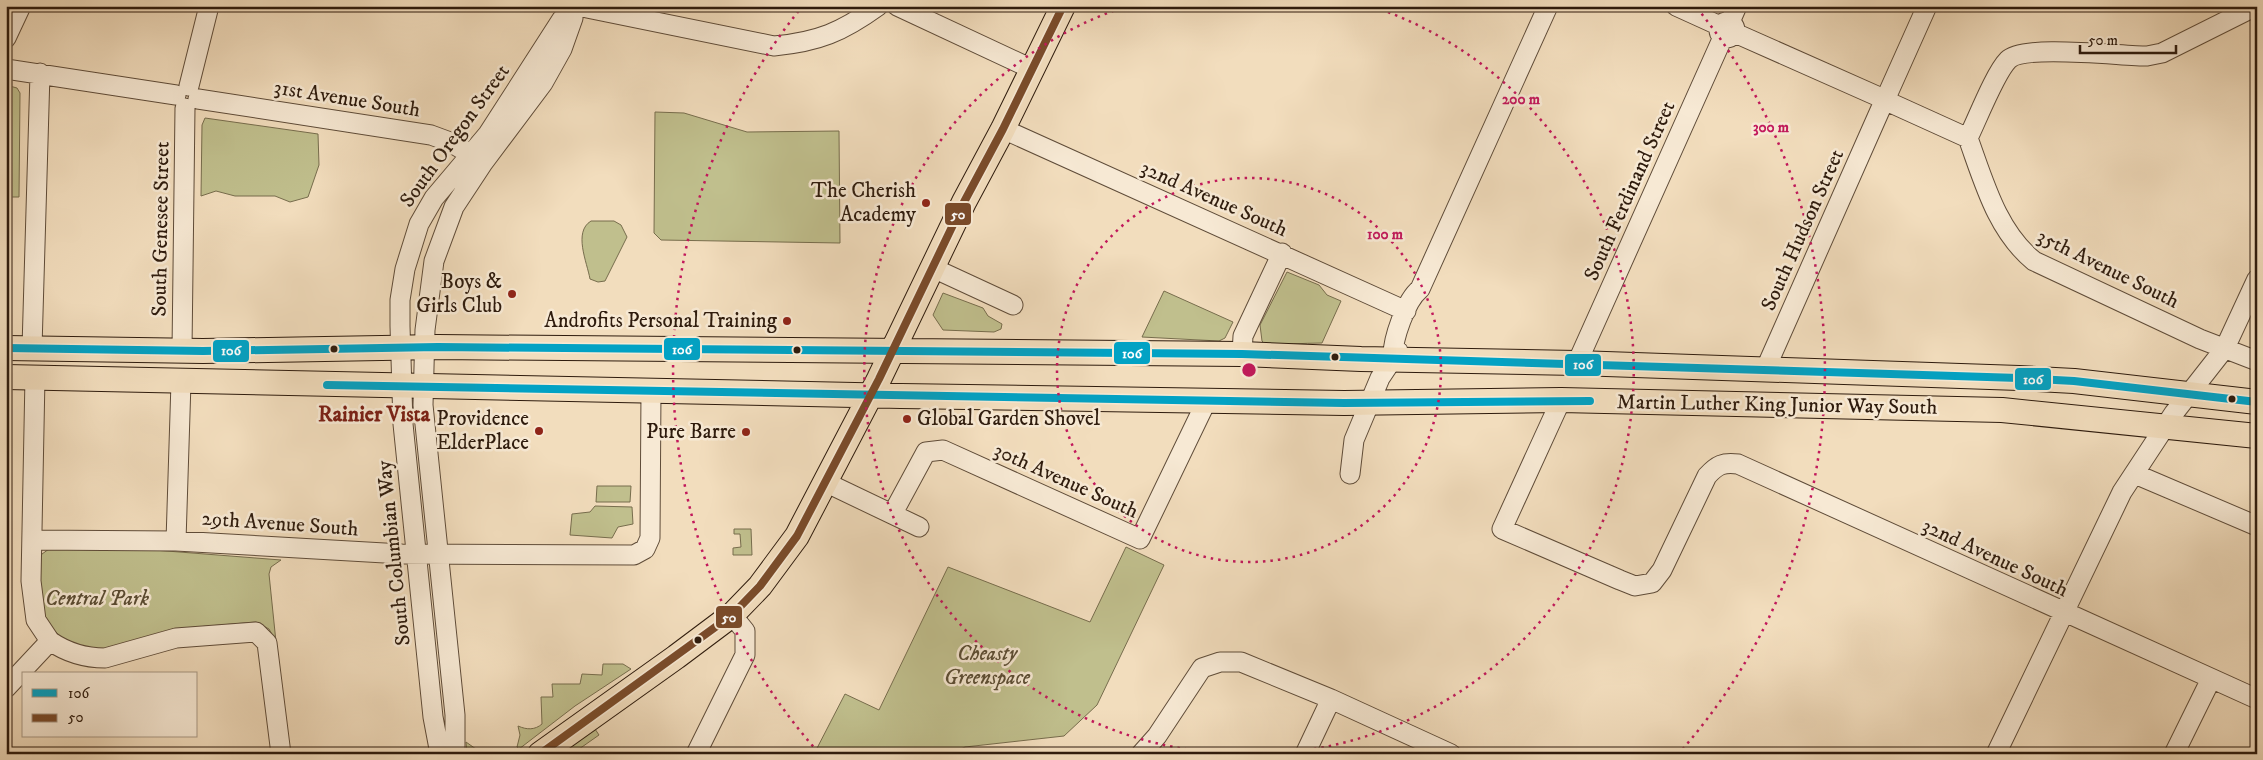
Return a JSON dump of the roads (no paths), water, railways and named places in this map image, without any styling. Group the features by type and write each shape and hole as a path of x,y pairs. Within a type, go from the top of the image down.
{"main road":[{"path":"540,754 732,615 776,567 798,536 894,350 964,202 1004,129 1063,6"},
{"name":"Martin Luther King Junior Way South","path":"6,348 182,350 401,348 894,350 1242,354 1361,359 1393,358 1577,363 2038,380 2257,402"},
{"name":"Martin Luther King Junior Way South","path":"6,377 871,396 1369,403 1561,400 2002,410 2257,436"}],"street":[{"path":"6,38 22,6"},
{"name":"South Genesee Street","path":"182,350 187,97 210,6"},
{"path":"574,12 774,46 801,44 828,36 851,26 878,6"},
{"path":"897,6 1032,69"},
{"path":"1393,358 1392,346 1413,295 1420,289 1548,6"},
{"path":"1676,6 1729,25 1968,138 2003,65 2016,54 2049,52 2147,56 2162,53 2256,6"},
{"name":"South Hudson Street","path":"1765,370 1927,6"},
{"name":"South Oregon Street","path":"425,348 437,253 454,207 488,134 574,12"},
{"name":"South Ferdinand Street","path":"1577,363 1729,25"},
{"name":"31st Avenue South","path":"6,68 431,135 477,158"},
{"path":"32,348 40,73"},
{"name":"32nd Avenue South","path":"1004,129 1282,253 1406,311"},
{"name":"35th Avenue South","path":"1968,138 1987,191 2006,231 2018,249 2034,261 2257,361"},
{"name":"South Oregon Street","path":"401,348 400,300 409,252 419,224 434,198 477,158"},
{"path":"1242,354 1243,336 1282,253"},
{"path":"933,268 1013,305"},
{"path":"1996,754 2122,492 2165,426 2225,348 2257,279"},
{"path":"1350,474 1354,440 1380,378 1402,346 1422,298 1420,289"},
{"name":"South Columbian Way","path":"401,348 424,424 455,715 455,754"},
{"name":"South Columbian Way","path":"425,348 403,424 433,716 440,754"},
{"path":"35,377 32,540 33,606 36,620 50,641 67,651 96,658 105,658 176,638 194,635 252,631 260,635 267,643 281,754"},
{"path":"176,541 181,382"},
{"name":"29th Avenue South","path":"32,540 176,541 417,554 634,556 645,549 650,532 651,391"},
{"name":"30th Avenue South","path":"893,513 926,452 943,450 1140,539 1207,400"},
{"name":"32nd Avenue South","path":"1561,400 1502,529 1635,586 1652,582 1662,570 1707,476 1715,468 1725,463 1738,464 2064,614 2257,699"},
{"path":"2135,474 2257,526"},
{"path":"827,483 920,527"},
{"path":"696,754 745,655 745,631 732,615"},
{"path":"6,688 50,641"},
{"path":"1140,754 1157,736 1202,668 1220,662 1241,662 1331,699 1451,754"},
{"path":"2174,754 2211,679"},
{"path":"1306,754 1331,699"}],"place":[{"name":"The Cherish Academy","path":"926,203"},
{"name":"Boys & Girls Club","path":"512,294"},
{"name":"Androfits Personal Training","path":"787,321"},
{"name":"Global Garden Shovel","path":"907,419"},
{"name":"Providence ElderPlace","path":"539,431"},
{"name":"Pure Barre","path":"746,432"}],"district":[{"name":"Rainier Vista","path":"374,414"}],"park label":[{"name":"Central Park","path":"97,599"},
{"name":"Cheasty Greenspace","path":"987,666"}]}
